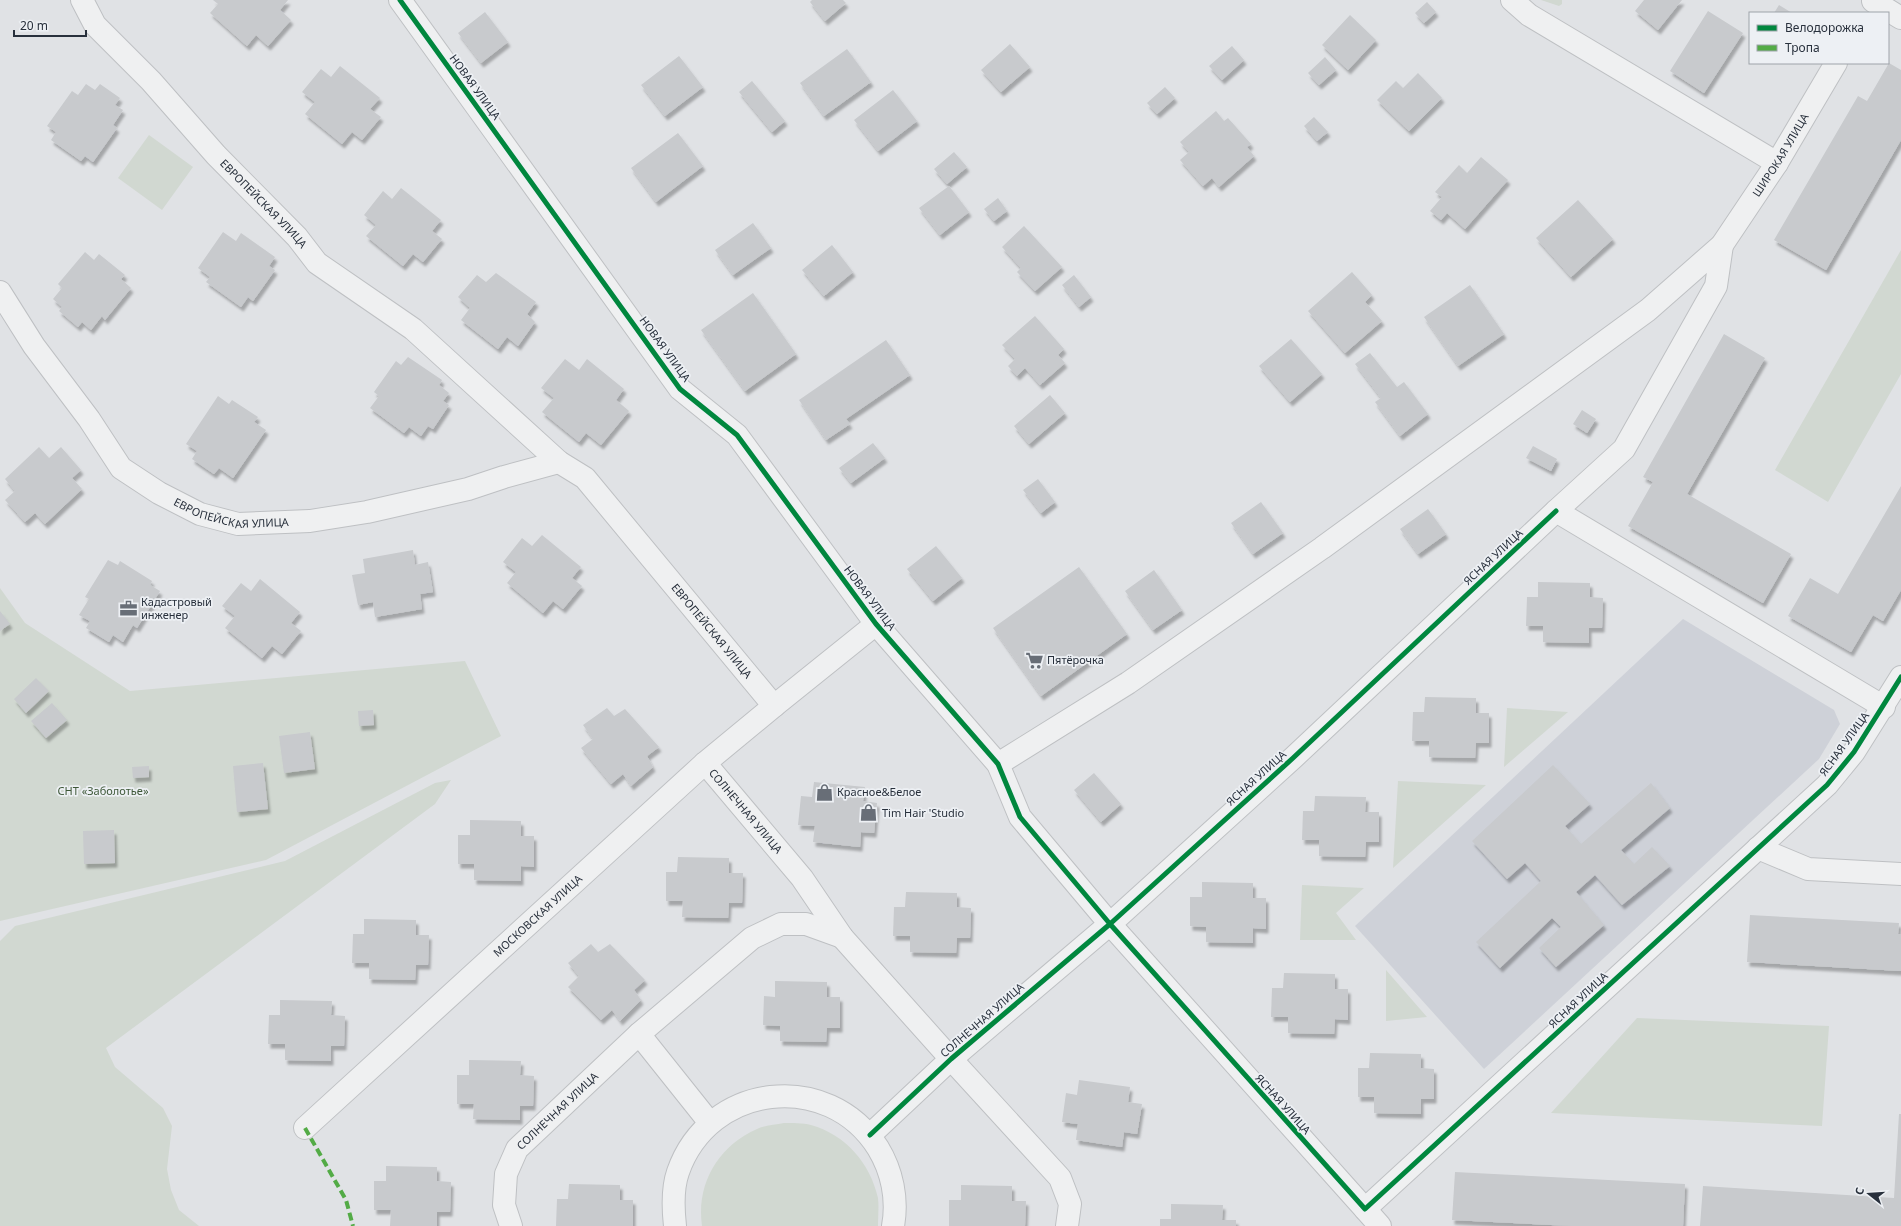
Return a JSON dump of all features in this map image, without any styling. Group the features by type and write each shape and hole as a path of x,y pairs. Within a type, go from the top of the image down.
{"street":[{"name":"ЕВРОПЕЙСКАЯ УЛИЦА","path":"82,0 94,26 151,81 216,155 297,237 318,263 413,329 559,462 585,478 774,706"},
{"name":"НОВАЯ УЛИЦА","path":"400,0 680,388 737,435 876,624 998,764 1020,817 1110,924"},
{"path":"1512,0 1529,15 1777,163"},
{"path":"1870,5 1887,12"},
{"path":"1889,13 1901,18"},
{"name":"ШИРОКАЯ УЛИЦА","path":"1722,245 1777,163 1835,64"},
{"path":"998,764 1128,683 1322,548 1648,310 1722,245"},
{"name":"ЯСНАЯ УЛИЦА","path":"1722,245 1716,286 1624,449 1293,758 1110,924 1365,1209 1827,785 1854,752 1901,677"},
{"name":"ЕВРОПЕЙСКАЯ УЛИЦА","path":"0,292 34,346 90,419 121,468 159,492 200,514 238,524 310,521 367,512 468,489 504,477 559,462"},
{"path":"1556,511 1884,706"},
{"path":"774,706 876,624"},
{"name":"МОСКОВСКАЯ УЛИЦА","path":"305,1128 705,763 774,706"},
{"name":"СОЛНЕЧНАЯ УЛИЦА","path":"705,763 802,878 842,937 1060,1178 1070,1204 1067,1226"},
{"path":"1758,848 1808,869 1901,874"},
{"name":"СОЛНЕЧНАЯ УЛИЦА","path":"511,1226 504,1205 506,1174 517,1149 639,1034 752,938 781,924 806,924 842,937"},
{"name":"СОЛНЕЧНАЯ УЛИЦА","path":"870,1135 951,1059 1110,924"},
{"path":"639,1034 710,1123"},
{"path":"675,1226 673,1202 678,1172 691,1145 710,1123 735,1106 763,1097 793,1095 822,1102 835,1108 848,1115 870,1135 885,1159 894,1187 895,1215 893,1226"},
{"path":"1365,1209 1380,1226"}],"shaded area":[{"path":"1683,619 1834,710 1840,724 1819,759 1484,1069 1355,926"}],"green space":[{"path":"1541,0 1562,0 1562,4 1559,6"},
{"path":"149,135 193,167 162,210 118,178"},
{"path":"1901,250 1901,374 1828,502 1775,470"},
{"name":"СНТ «Заболотье»","path":"0,588 25,623 130,691 465,661 501,736 266,860 0,921"},
{"path":"1507,708 1568,712 1504,767"},
{"path":"451,780 435,804 106,1048 115,1067 163,1108 172,1126 167,1169 171,1190 179,1210 199,1226 0,1226 0,941 15,926 285,861 435,783"},
{"path":"1398,781 1486,785 1393,868"},
{"path":"1302,885 1364,888 1336,913 1356,940 1300,940"},
{"path":"1386,970 1427,1017 1386,1021"},
{"path":"1637,1018 1829,1026 1822,1126 1551,1113"},
{"path":"784,1123 808,1124 824,1130 845,1143 855,1152 863,1162 874,1185 878,1198 878,1226 702,1226 701,1210 706,1181 721,1156 731,1145 743,1136 760,1128"}],"building":[{"path":"213,0 288,0 280,10 291,20 268,46 256,35 247,46 210,13 218,4"},
{"path":"812,0 843,0 846,3 825,21 810,2"},
{"path":"1644,0 1682,0 1658,30 1635,11"},
{"path":"1427,2 1436,12 1424,23 1415,13"},
{"path":"1779,5 1790,12 1775,12"},
{"path":"1708,11 1743,33 1704,93 1670,71"},
{"path":"485,12 508,42 481,63 458,33"},
{"path":"1350,15 1376,40 1348,70 1322,45"},
{"path":"1010,44 1030,67 1001,92 981,70"},
{"path":"1232,46 1244,60 1222,80 1209,66"},
{"path":"847,49 871,82 824,116 800,83"},
{"path":"679,56 703,87 665,116 641,85"},
{"path":"1325,57 1336,70 1319,85 1308,73"},
{"path":"1889,63 1901,70 1901,140 1826,270 1774,240 1858,96 1867,101"},
{"path":"340,66 380,98 370,109 381,117 362,140 352,132 342,144 305,114 315,102 302,92 321,69 331,77"},
{"path":"1418,73 1442,98 1409,131 1377,100 1396,81 1403,88"},
{"path":"752,81 785,121 772,132 739,92"},
{"path":"86,84 95,90 100,84 120,98 115,105 123,110 113,125 117,128 93,162 85,156 81,161 51,140 56,132 47,126 72,91 78,95"},
{"path":"1165,87 1175,98 1157,114 1147,103"},
{"path":"893,90 917,121 878,151 854,120"},
{"path":"1216,111 1224,121 1228,118 1251,144 1247,147 1254,156 1219,187 1212,178 1203,186 1180,160 1189,152 1180,142"},
{"path":"1314,117 1328,132 1317,141 1304,126"},
{"path":"678,133 703,166 656,202 631,168"},
{"path":"954,152 967,167 947,184 934,169"},
{"path":"1481,157 1508,180 1465,229 1447,213 1441,220 1430,211 1442,197 1435,192 1459,165 1467,173"},
{"path":"949,186 969,212 940,235 919,208"},
{"path":"401,188 441,220 432,231 442,239 423,262 413,254 403,266 366,236 376,225 364,215 383,191 392,199"},
{"path":"998,198 1007,211 994,221 984,209"},
{"path":"1578,200 1613,239 1571,277 1536,238"},
{"path":"753,223 771,248 733,275 715,250"},
{"path":"1024,226 1062,267 1035,291 1017,272 1021,268 1002,247"},
{"path":"223,232 236,241 241,233 275,257 269,266 275,270 253,301 248,297 241,307 206,282 210,277 198,268"},
{"path":"832,245 853,272 824,296 802,270"},
{"path":"85,252 94,260 99,254 125,275 121,279 131,288 105,320 102,316 91,330 82,322 78,327 59,311 62,307 53,299 62,288 58,284"},
{"path":"1352,272 1372,295 1365,302 1382,321 1345,353 1308,311"},
{"path":"496,273 536,302 527,314 535,322 518,346 507,337 498,349 461,320 470,308 458,297 477,275 486,282"},
{"path":"1074,275 1091,297 1079,307 1062,285"},
{"path":"1470,285 1504,334 1458,366 1424,317"},
{"path":"753,293 796,354 745,391 701,330"},
{"path":"1035,316 1064,349 1058,355 1065,363 1040,385 1025,368 1017,376 1008,366 1015,359 1002,345"},
{"path":"1724,334 1765,358 1687,494 1791,554 1763,603 1628,526 1653,482 1643,477"},
{"path":"1291,339 1322,374 1290,402 1259,366"},
{"path":"886,340 910,375 846,419 850,424 826,440 799,400"},
{"path":"1370,353 1397,387 1404,382 1428,414 1400,436 1375,402 1381,398 1355,364"},
{"path":"408,357 442,380 439,385 449,393 443,401 449,405 433,429 428,426 421,436 409,427 404,433 370,408 379,396 374,392 396,361 401,365"},
{"path":"565,359 579,370 587,359 624,389 616,400 629,411 601,445 586,433 579,442 542,412 554,398 541,388"},
{"path":"1050,395 1065,413 1029,444 1014,426"},
{"path":"218,396 229,404 232,400 258,417 254,422 266,430 233,478 219,468 214,474 192,459 197,451 186,444"},
{"path":"1582,410 1596,419 1587,433 1573,424"},
{"path":"873,443 885,458 851,483 839,468"},
{"path":"1533,446 1557,459 1551,471 1526,458"},
{"path":"39,447 49,458 61,447 81,470 72,478 82,489 45,524 35,513 25,522 5,500 15,491 5,479"},
{"path":"1038,479 1055,502 1041,513 1023,490"},
{"path":"1901,486 1901,590 1883,621 1873,615 1851,652 1788,616 1810,578 1838,594"},
{"path":"1261,502 1283,533 1253,554 1231,523"},
{"path":"1428,509 1446,534 1418,554 1400,529"},
{"path":"542,535 581,567 572,578 582,586 563,609 553,601 543,613 507,583 516,572 503,562 522,538 532,546"},
{"path":"936,546 962,578 933,601 907,569"},
{"path":"413,550 415,565 428,562 433,592 420,594 422,609 375,617 373,602 358,605 352,575 365,573 363,559"},
{"path":"108,560 118,565 120,561 152,581 150,585 160,591 137,628 133,625 123,642 113,635 109,642 86,628 90,621 79,615 89,599 85,597"},
{"path":"1079,567 1127,634 1041,696 993,628"},
{"path":"1154,570 1182,610 1153,630 1125,591"},
{"path":"260,579 300,612 291,623 301,631 282,654 272,646 262,658 225,628 235,616 222,606 241,583 251,591"},
{"path":"1538,582 1590,583 1590,597 1603,598 1602,628 1589,628 1589,643 1543,642 1543,626 1526,626 1527,597 1538,597"},
{"path":"0,611 10,624 0,631"},
{"path":"36,678 49,691 26,713 14,699"},
{"path":"1425,697 1476,698 1476,713 1489,713 1489,743 1476,743 1475,758 1429,757 1429,741 1412,741 1413,712 1424,712"},
{"path":"52,703 67,720 46,738 31,721"},
{"path":"607,708 614,716 625,709 659,747 647,756 653,767 631,786 623,774 611,784 581,748 593,739 583,725"},
{"path":"373,710 374,725 359,726 358,711"},
{"path":"310,732 315,769 284,773 279,736"},
{"path":"263,763 268,809 237,812 233,766"},
{"path":"1553,765 1590,804 1565,826 1581,844 1651,783 1670,808 1621,850 1634,864 1652,847 1670,866 1622,905 1595,875 1576,892 1604,925 1556,967 1539,948 1561,927 1552,918 1500,968 1476,942 1541,881 1525,863 1507,879 1472,841"},
{"path":"149,766 149,777 133,778 132,767"},
{"path":"1094,773 1121,804 1101,822 1074,790"},
{"path":"814,782 865,787 863,801 877,803 874,833 861,832 860,847 813,842 815,826 798,825 801,796 812,797"},
{"path":"1315,796 1366,797 1365,812 1379,812 1379,842 1366,842 1365,857 1319,856 1319,840 1302,840 1303,811 1314,811"},
{"path":"470,820 521,821 521,836 534,836 534,867 521,866 521,881 474,880 474,864 458,864 458,835 470,835"},
{"path":"114,830 115,863 84,864 83,831"},
{"path":"678,857 729,858 729,873 743,873 742,903 729,903 728,918 682,917 683,901 666,901 666,872 677,872"},
{"path":"1202,882 1253,883 1253,898 1266,898 1266,929 1253,928 1253,943 1206,942 1206,927 1190,926 1190,897 1202,897"},
{"path":"906,892 957,893 957,907 971,908 970,938 957,938 956,953 910,952 910,936 893,936 894,907 905,907"},
{"path":"1750,915 1899,923 1898,934 1901,934 1901,971 1747,962"},
{"path":"364,919 416,920 416,935 429,935 428,965 416,965 415,980 369,979 369,963 352,963 353,934 364,934"},
{"path":"591,944 598,952 610,944 645,980 634,990 641,1000 620,1021 612,1010 601,1020 568,987 579,976 568,963"},
{"path":"1284,973 1335,974 1335,989 1348,989 1348,1020 1335,1019 1334,1034 1288,1033 1288,1017 1271,1017 1272,988 1283,988"},
{"path":"775,981 827,982 827,997 840,997 840,1028 827,1028 826,1042 780,1041 780,1026 763,1025 764,996 775,997"},
{"path":"280,1000 332,1001 331,1015 345,1016 344,1046 331,1046 331,1061 285,1060 285,1044 268,1044 269,1015 280,1015"},
{"path":"1370,1053 1421,1054 1421,1068 1434,1069 1434,1099 1421,1099 1421,1114 1374,1113 1374,1097 1358,1097 1358,1068 1369,1068"},
{"path":"469,1060 521,1061 520,1075 534,1076 533,1106 520,1106 520,1120 473,1119 474,1104 457,1104 457,1075 469,1075"},
{"path":"1079,1080 1130,1087 1128,1102 1142,1104 1137,1134 1124,1132 1122,1147 1076,1140 1078,1124 1062,1122 1066,1093 1077,1095"},
{"path":"1899,1114 1901,1114 1901,1226 1700,1226 1703,1186 1894,1198"},
{"path":"386,1166 437,1167 437,1181 451,1182 450,1212 437,1212 437,1226 390,1226 391,1210 374,1210 374,1181 386,1181"},
{"path":"1455,1172 1685,1184 1683,1226 1571,1226 1452,1220"},
{"path":"569,1184 620,1185 620,1200 633,1200 633,1226 556,1226 557,1199 568,1199"},
{"path":"961,1185 1012,1186 1012,1201 1026,1201 1025,1226 949,1226 949,1200 961,1200"},
{"path":"1171,1204 1223,1205 1222,1220 1236,1220 1236,1226 1160,1226 1160,1219 1171,1219"}],"marked path":[{"path":"305,1128 346,1200 353,1226"}],"cycle path":[{"path":"400,0 680,389 737,435 876,624 998,764 1020,817 1110,924 951,1059 870,1135"},
{"path":"1556,511 1293,758 1110,924 1365,1209 1827,785 1854,752 1901,677"}],"place":[{"name":"Кадастровый инженер","path":"128,608"},
{"name":"Пятёрочка","path":"1034,660"},
{"name":"Красное&Белое","path":"824,792"},
{"name":"Tim Hair 'Studio","path":"869,813"}]}
